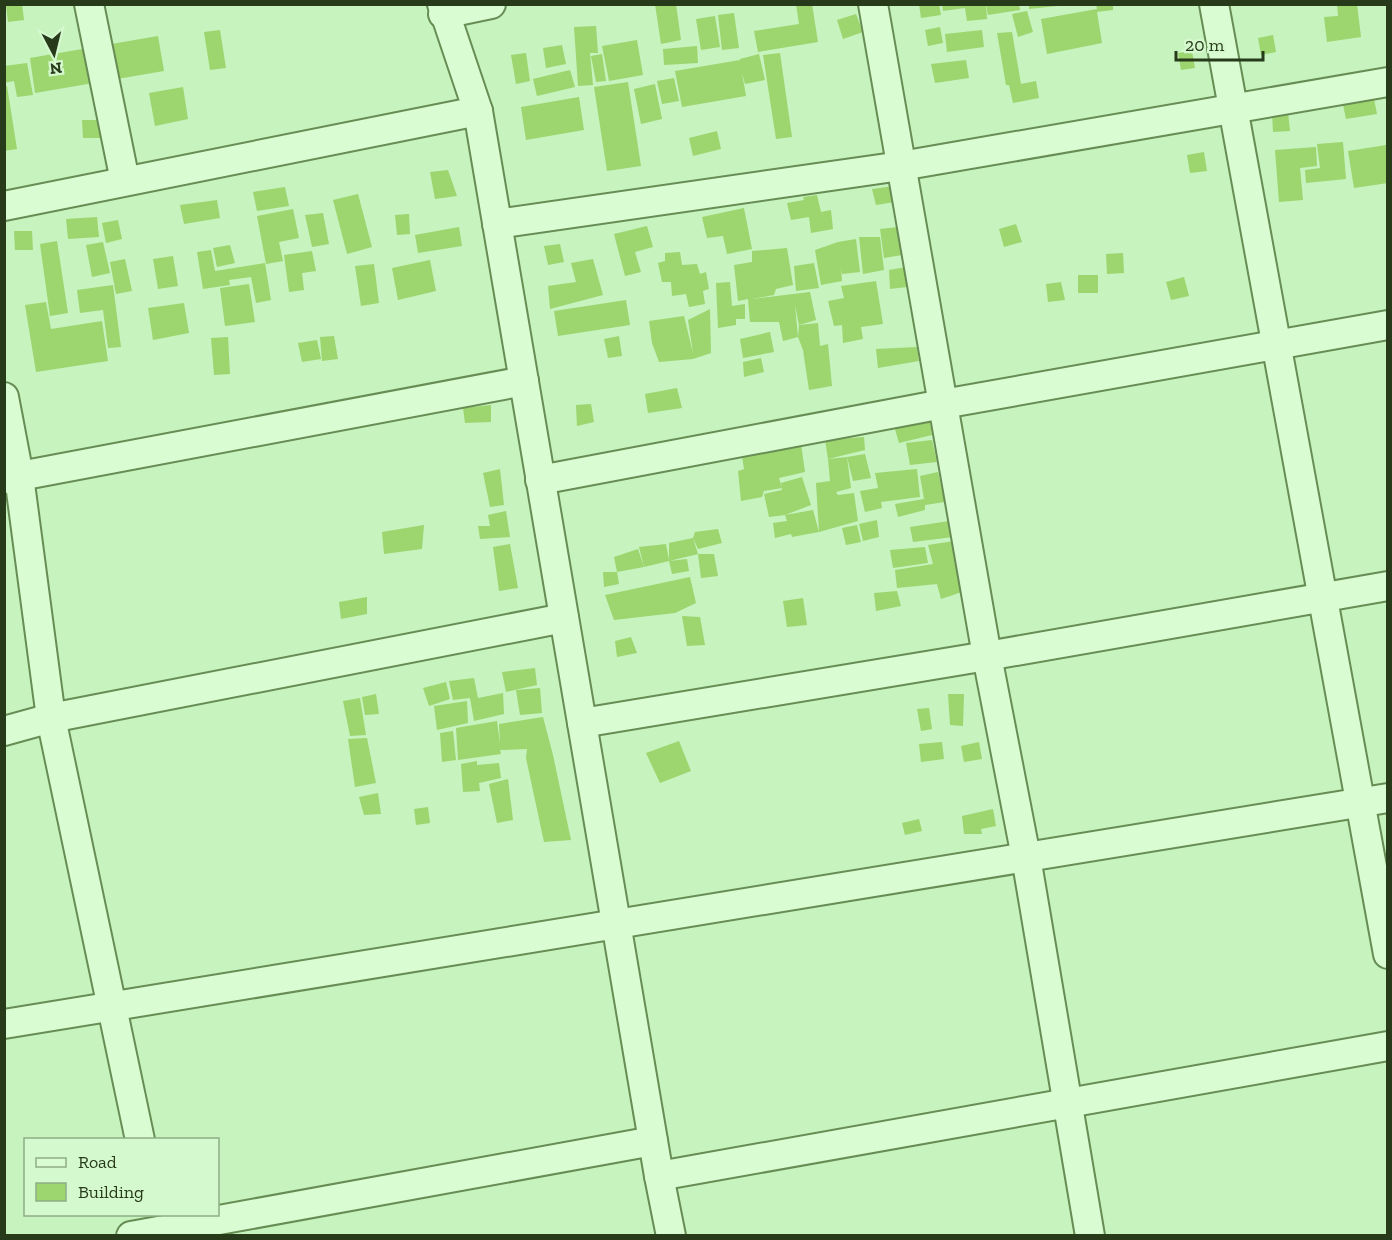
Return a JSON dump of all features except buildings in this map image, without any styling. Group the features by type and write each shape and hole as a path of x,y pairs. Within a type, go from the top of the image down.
{"street":[{"path":"89,4 125,181"},
{"path":"490,4 443,9 478,111 671,1236"},
{"path":"873,4 987,656 1026,857 1090,1236"},
{"path":"1214,4 1388,954"},
{"path":"497,224 901,166 1388,81"},
{"path":"4,206 478,111"},
{"path":"540,480 943,404 1388,325"},
{"path":"12,478 524,381"},
{"path":"4,398 12,478 51,718 140,1138"},
{"path":"582,723 987,656 1388,586"},
{"path":"4,731 51,718 564,618"},
{"path":"4,1024 1388,798"},
{"path":"659,1176 1388,1046"},
{"path":"131,1236 158,1227 653,1141"}]}
